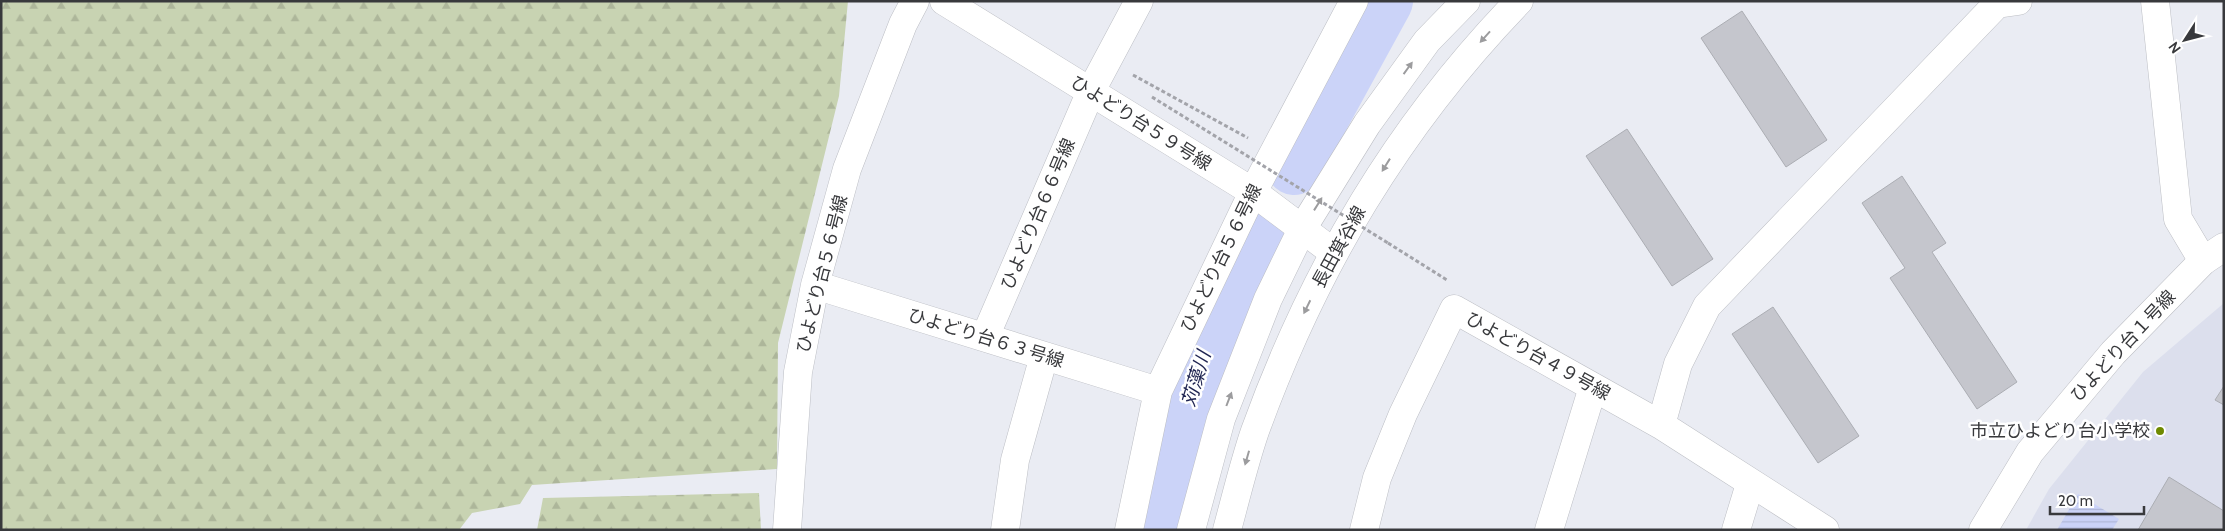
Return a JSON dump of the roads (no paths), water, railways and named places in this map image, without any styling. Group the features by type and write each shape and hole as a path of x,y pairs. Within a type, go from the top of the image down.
{"street":[{"name":"ひよどり台５６号線","path":"787,530 798,372 815,285 847,169 903,24 915,1"},
{"name":"ひよどり台５９号線","path":"944,1 1253,192 1333,252"},
{"name":"ひよどり台６６号線","path":"985,337 1091,91 1139,1"},
{"name":"ひよどり台５６号線","path":"1129,530 1158,391 1273,152 1354,1"},
{"path":"1191,530 1221,419 1268,299 1302,229 1367,124 1427,41 1466,1"},
{"name":"長田箕谷線","path":"1227,530 1255,432 1300,320 1333,252 1398,146 1458,66 1519,1"},
{"path":"1661,426 1678,364 1707,306 1997,4 2018,1"},
{"path":"2155,1 2178,219 2213,254"},
{"name":"ひよどり台１号線","path":"1983,530 2030,452 2113,353 2213,254"},
{"name":"ひよどり台６３号線","path":"815,285 1158,391"},
{"name":"ひよどり台４９号線","path":"1364,530 1377,478 1403,414 1454,309 1661,426 1750,484 1826,530"},
{"path":"1005,530 1015,460 1044,356"},
{"path":"1549,530 1593,387"},
{"path":"1736,530 1750,484"}],"water":[{"path":"2078,494 2119,519 2112,530 2057,530"}],"waterway":[{"name":"苅藻川","path":"1294,167 1385,1"},
{"name":"苅藻川","path":"1153,530 1168,471 1211,333 1257,236"}],"place":[{"name":"市立ひよどり台小学校","path":"2160,431"}]}
